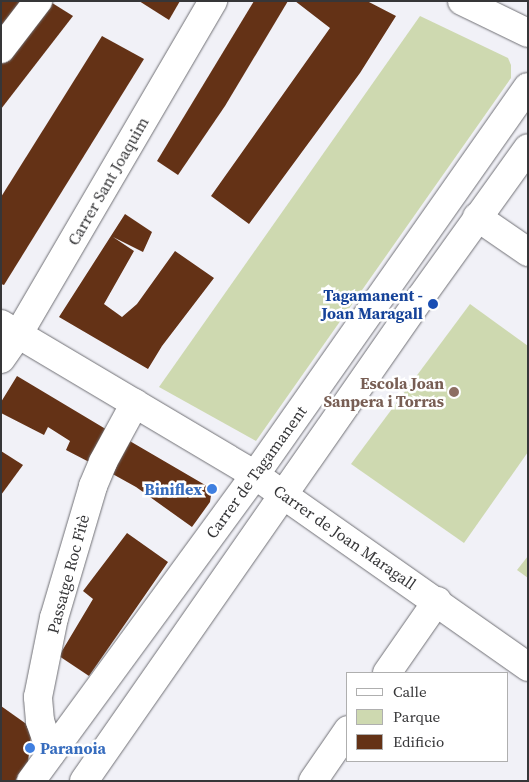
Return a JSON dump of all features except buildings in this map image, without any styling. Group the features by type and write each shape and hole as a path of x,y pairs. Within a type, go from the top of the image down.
{"street":[{"path":"1,49 38,1"},
{"name":"Carrer Sant Joaquim","path":"1,359 10,329 213,1"},
{"path":"462,1 528,33"},
{"name":"Carrer de Tagamanent","path":"31,781 255,475 528,87"},
{"name":"Carrer de Tagamanent","path":"84,781 477,217 528,148"},
{"path":"477,217 528,252"},
{"name":"Carrer de Joan Maragall","path":"10,329 255,475 437,601 528,667"},
{"name":"Passatge Roc Fitè","path":"51,753 40,722 38,697 54,618 93,486 103,462 135,403"},
{"path":"388,672 437,601"},
{"path":"313,781 346,733"}],"green space":[{"path":"420,16 508,58 511,65 511,78 256,441 159,387"},
{"path":"470,304 528,346 528,452 464,543 351,464"},
{"path":"528,556 528,578 517,570"}],"place":[{"name":"Tagamanent - Joan Maragall","path":"433,304"},
{"name":"Escola Joan Sanpera i Torras","path":"454,392"},
{"name":"Biniflex","path":"212,489"},
{"name":"Paranoia","path":"30,748"}]}
